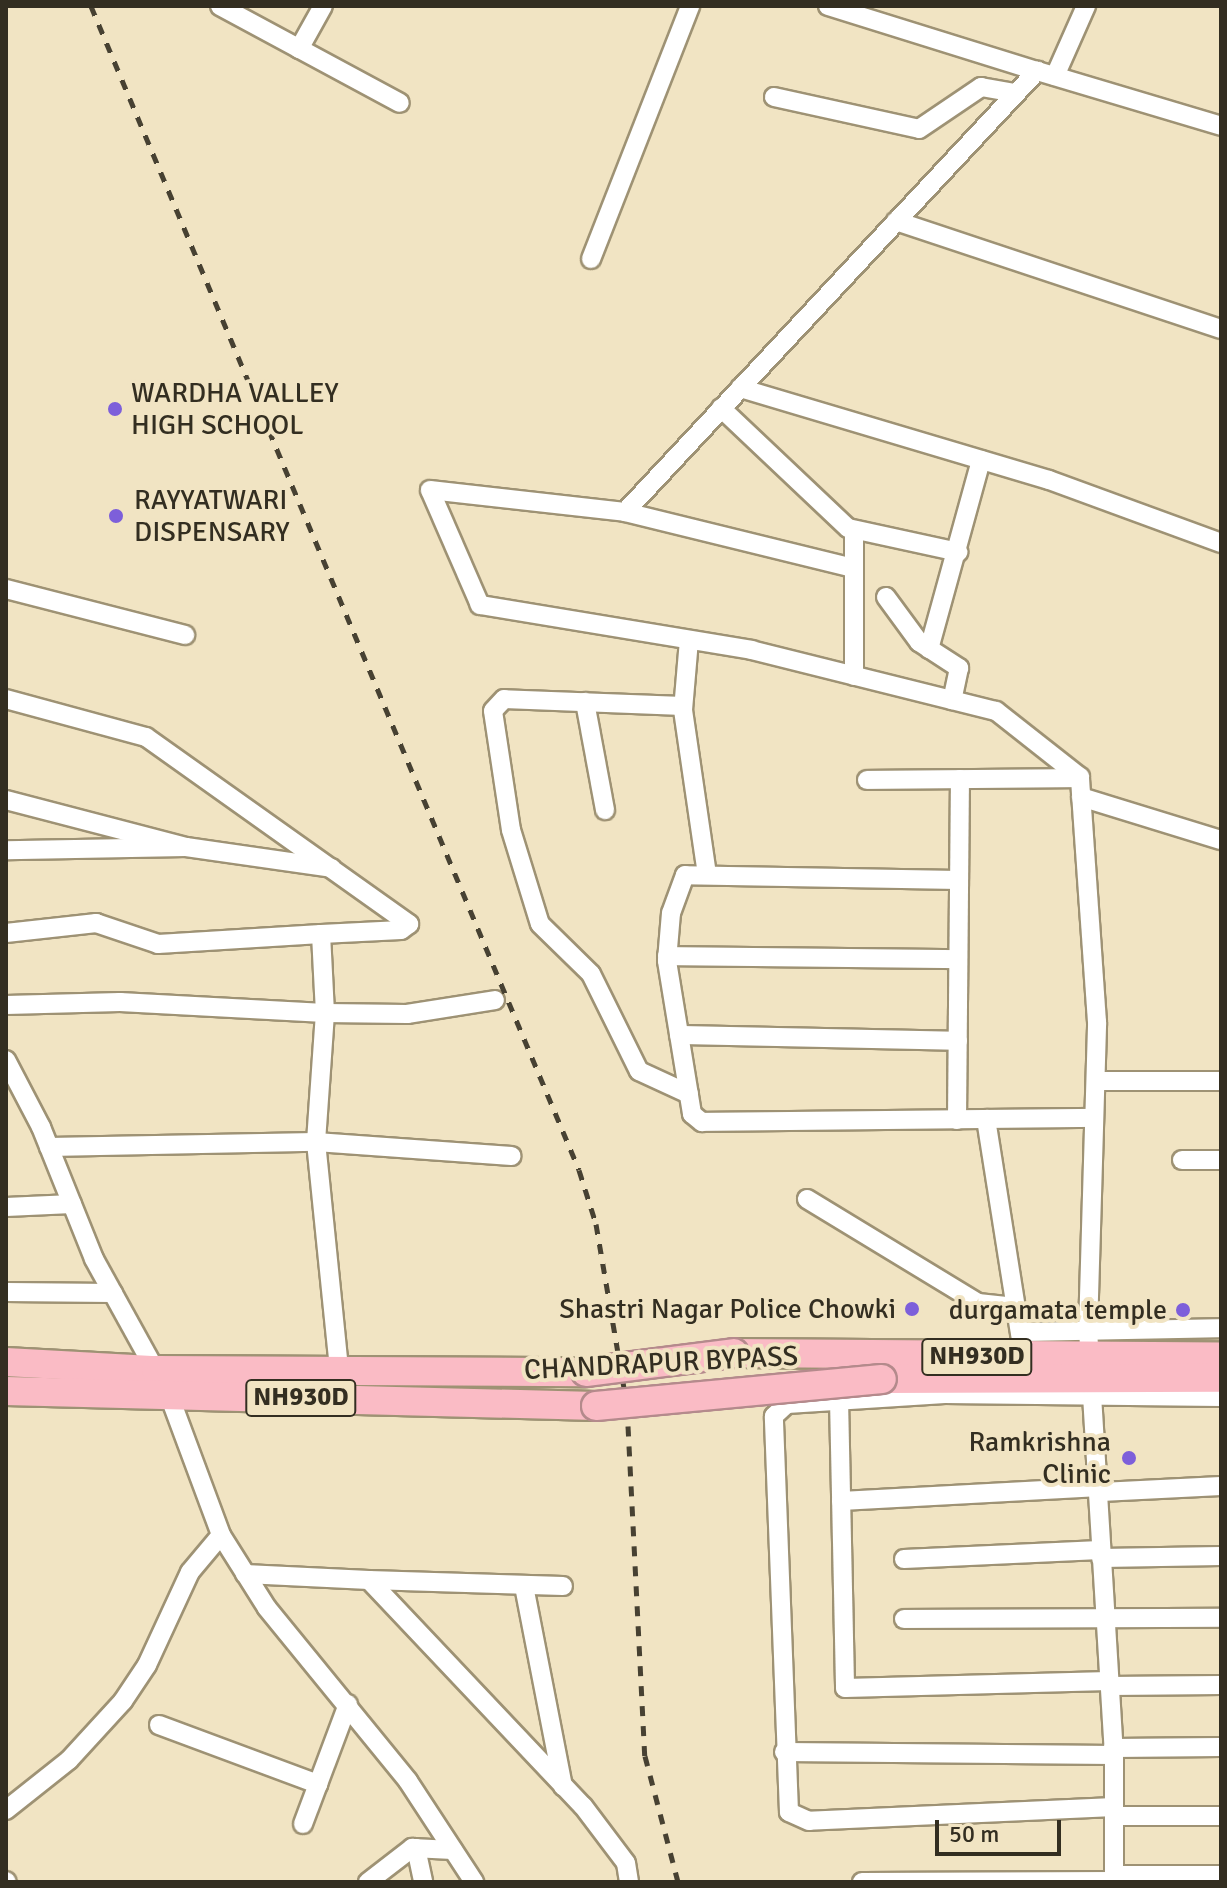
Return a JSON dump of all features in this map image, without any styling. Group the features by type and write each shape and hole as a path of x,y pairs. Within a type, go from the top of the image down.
{"highway":[{"name":"CHANDRAPUR BYPASS","path":"6,1362 156,1370 586,1372 734,1353 1022,1345 1093,1379 1221,1356"},
{"name":"CHANDRAPUR BYPASS","path":"6,1391 596,1406 882,1379 1221,1378"}],"street":[{"path":"220,6 400,103"},
{"path":"299,49 323,6"},
{"path":"591,259 690,6"},
{"path":"828,6 1221,126"},
{"path":"625,512 1016,93 1046,74 1086,6"},
{"path":"774,97 919,129 981,87 1016,93"},
{"path":"896,221 1221,329"},
{"path":"740,388 981,460 1221,543"},
{"path":"721,408 854,532 958,552"},
{"path":"929,649 981,460"},
{"path":"853,568 625,512 430,490 480,605 689,640 996,711 1080,778 1097,1022 1088,1330 1114,1752 1114,1879"},
{"path":"854,532 854,676"},
{"path":"6,589 185,635"},
{"path":"886,597 929,649 959,668 952,700"},
{"path":"689,640 683,706 707,874"},
{"path":"6,699 146,737 409,924 401,930 158,944 96,923 6,933"},
{"path":"683,706 497,702 493,711 499,774 511,830 540,924 591,974 631,1061 639,1071 689,1094"},
{"path":"585,702 605,810"},
{"path":"867,780 1080,778"},
{"path":"957,1120 960,779"},
{"path":"1081,797 1221,840"},
{"path":"6,800 186,847 333,869"},
{"path":"6,850 186,847"},
{"path":"959,880 691,873 680,881 667,956 692,1114 702,1122 1094,1118"},
{"path":"321,934 325,1013 316,1142 342,1399"},
{"path":"667,956 958,959"},
{"path":"6,1005 120,1002 325,1013 407,1014 495,1000"},
{"path":"679,1035 958,1041"},
{"path":"6,1060 49,1147 113,1293 169,1395 221,1535 245,1574 348,1704 474,1882"},
{"path":"1096,1081 1221,1081"},
{"path":"986,1119 1022,1345 1088,1330 1221,1328"},
{"path":"49,1147 316,1142 512,1156"},
{"path":"1182,1160 1221,1160"},
{"path":"807,1199 978,1303 1016,1307"},
{"path":"6,1207 72,1204"},
{"path":"6,1292 113,1293"},
{"path":"1221,1397 1093,1379 945,1394 787,1404 774,1416 784,1752 789,1812 809,1821 1114,1812 1221,1816"},
{"path":"839,1399 845,1688 1221,1685"},
{"path":"841,1501 1221,1486"},
{"path":"6,1810 69,1760 123,1701 147,1665 190,1572 221,1535"},
{"path":"904,1559 1100,1554 1221,1556"},
{"path":"245,1574 563,1586"},
{"path":"369,1580 563,1786 626,1863 629,1882"},
{"path":"524,1586 563,1786"},
{"path":"904,1619 1221,1618"},
{"path":"303,1824 348,1704"},
{"path":"159,1725 318,1784"},
{"path":"784,1752 1114,1752 1221,1747"},
{"path":"368,1882 416,1848 453,1850"},
{"path":"416,1848 423,1882"},
{"path":"862,1882 1221,1875"}],"railway":[{"path":"91,6 579,1170 596,1224 627,1406 645,1756 678,1882"}],"place":[{"name":"WARDHA VALLEY HIGH SCHOOL","path":"115,409"},
{"name":"RAYYATWARI DISPENSARY","path":"116,516"},
{"name":"Shastri Nagar Police Chowki","path":"912,1309"},
{"name":"durgamata temple","path":"1183,1310"},
{"name":"Ramkrishna Clinic","path":"1129,1458"}]}
